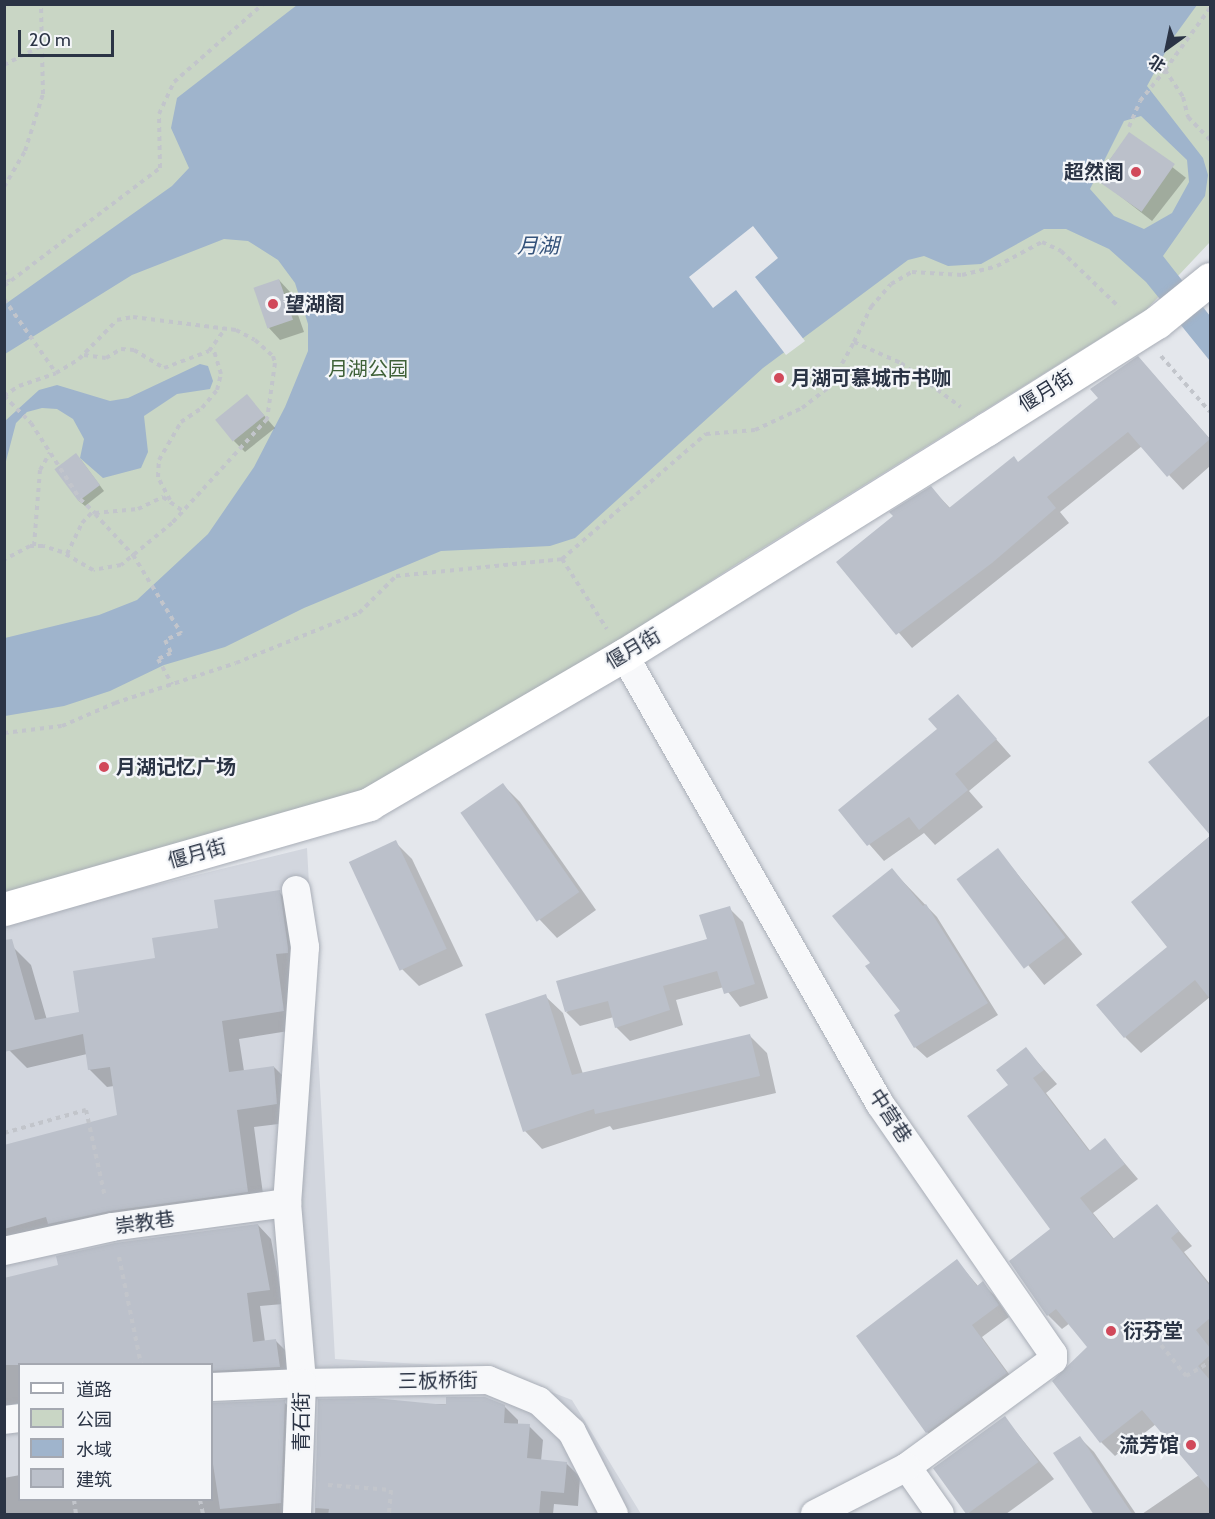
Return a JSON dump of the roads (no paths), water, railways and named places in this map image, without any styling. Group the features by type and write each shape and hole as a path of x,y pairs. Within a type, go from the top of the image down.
{"street":[{"name":"偃月街","path":"4,909 369,804 618,646 987,429 1149,327 1210,280"},
{"name":"中营巷","path":"618,646 880,1104 1053,1354 1053,1360 907,1467"},
{"path":"296,890 304,947 287,1203 303,1383"},
{"name":"崇教巷","path":"4,1251 112,1227 287,1203"},
{"name":"三板桥街","path":"303,1383 488,1380 539,1401 572,1432 615,1515"},
{"name":"青石街","path":"213,1387 303,1383 297,1515"},
{"path":"815,1515 907,1467 940,1515"}],"water":[{"name":"月湖","path":"297,5 1197,5 1173,38 1147,86 1203,158 1208,175 1205,196 1163,256 1210,316 1210,361 1146,282 1109,249 1066,229 1044,229 981,264 948,266 924,256 908,260 763,368 575,538 550,546 441,551 304,608 225,647 164,665 110,691 64,706 5,716 5,638 99,615 137,600 208,534 254,467 285,407 308,351 308,324 295,283 278,260 248,241 224,239 132,275 5,354 4,305 172,186 189,168 171,128 177,98","holes":["1141,116 1187,160 1189,182 1172,213 1144,229 1114,216 1090,189 1124,121"]},
{"path":"200,364 208,366 213,381 210,389 177,394 144,416 148,452 141,468 103,478 80,458 84,439 73,419 57,409 42,408 27,412 16,423 5,465 5,421 39,390 57,385 110,401 128,398"}],"place":[{"name":"超然阁","path":"1136,172"},
{"name":"望湖阁","path":"273,304"},
{"name":"月湖可慕城市书咖","path":"779,378"},
{"name":"月湖记忆广场","path":"104,767"},
{"name":"衍芬堂","path":"1111,1331"},
{"name":"流芳馆","path":"1191,1445"}],"park label":[{"name":"月湖公园","path":"368,369"}]}
